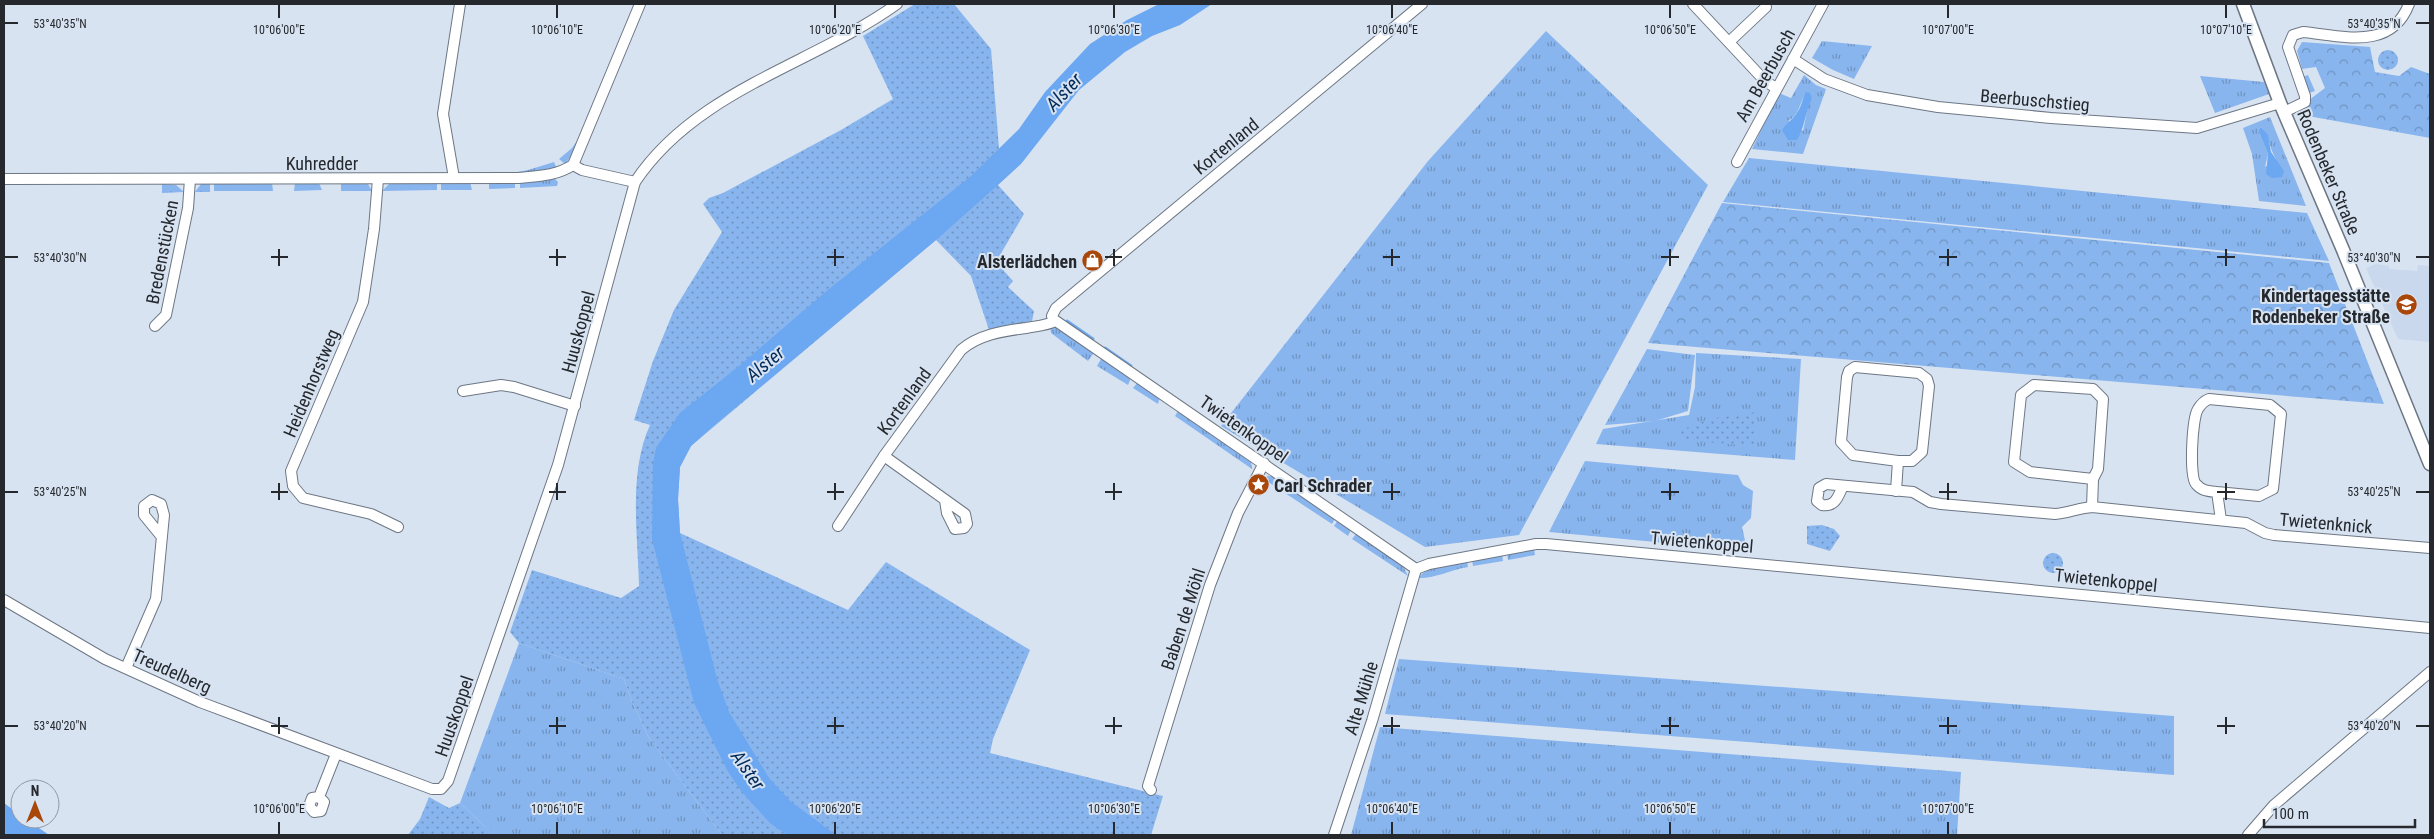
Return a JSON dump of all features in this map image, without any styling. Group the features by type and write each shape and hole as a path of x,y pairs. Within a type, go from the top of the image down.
{"street":[{"path":"454,178 443,114 460,4"},
{"path":"635,182 594,173 573,165 640,4"},
{"name":"Huuskoppel","path":"440,789 448,781 550,493 635,182 655,156 718,104 745,87 860,26 896,4"},
{"name":"Kortenland","path":"838,526 884,456 961,350 970,342 983,336 1044,325 1054,318 1056,308 1422,4"},
{"path":"1693,4 1765,82 1776,88"},
{"name":"Am Beerbusch","path":"1737,162 1823,4"},
{"name":"Rodenbeker Straße","path":"2243,4 2282,108 2343,250 2430,464"},
{"name":"Beerbuschstieg","path":"1793,59 1824,79 1867,95 1938,108 2197,128 2282,108 2298,107 2305,102 2306,96 2288,47 2293,35 2303,32 2376,36 2399,23 2409,4"},
{"path":"1729,42 1766,8"},
{"name":"Kuhredder","path":"4,180 454,178 551,175 573,165"},
{"name":"Bredenstücken","path":"155,326 166,315 188,208 190,179"},
{"name":"Heidenhorstweg","path":"378,179 374,229 364,302 291,471 293,486 303,498 371,514 398,527"},
{"name":"Twietenkoppel","path":"1054,318 1416,570 1430,564 1536,544 1546,544 2430,628"},
{"path":"1855,367 1919,373 1927,379 1929,386 1922,452 1912,461 1898,460 1852,455 1845,450 1841,442 1847,377 1855,367"},
{"path":"463,391 501,385 514,387 575,406"},
{"path":"2092,507 2093,479 2098,469 2103,399 2093,389 2034,385 2022,396 2014,462 2030,472 2093,479"},
{"name":"Twietenknick","path":"2209,399 2270,404 2281,414 2274,489 2259,496 2217,492 2202,490 2194,483 2191,472 2197,410 2205,400 2209,399"},
{"name":"Kortenland","path":"884,456 945,500"},
{"path":"1896,490 1898,460"},
{"name":"Baben de Möhl","path":"1151,790 1148,786 1210,585 1238,513 1264,463"},
{"name":"Twietenknick","path":"1843,486 1913,492 1930,502 1941,504 2055,514 2066,514 2082,507 2092,507 2246,523 2265,533 2274,535 2430,548"},
{"path":"2217,492 2221,520"},
{"path":"126,668 156,599 162,537"},
{"name":"Alte Mühle","path":"1334,835 1372,721 1416,570"},
{"name":"Treudelberg","path":"4,600 75,643 200,702 432,789 440,789"},
{"path":"2248,835 2274,805 2430,672"},
{"path":"319,797 336,754"}],"shaded area":[{"name":"Kindertagesstätte Rodenbeker Straße","path":"2376,264 2389,266 2389,269 2417,271 2418,265 2430,266 2430,342 2398,339 2366,268"}],"green space":[{"path":"915,4 954,4 991,49 999,148 998,185 1024,214 996,262 1013,281 1008,287 1034,311 1032,321 989,330 971,276 936,240 691,446 680,467 678,499 680,533 848,610 886,562 1030,650 993,739 990,753 1163,796 1151,835 722,835 649,738 632,702 624,679 519,643 510,632 532,570 621,598 639,586 636,525 637,484 643,444 650,425 634,420 653,361 674,310 722,232 703,204 709,198 723,193 841,130 893,99 863,36"},
{"path":"1546,31 1708,185 1519,535 1425,547 1221,426 1428,161"},
{"path":"1822,41 1872,46 1854,79 1812,58"},
{"path":"2302,42 2370,47 2375,72 2399,76 2411,67 2430,74 2430,138 2308,116 2301,102 2309,100 2325,88 2316,67 2302,69 2297,51"},
{"path":"2384,50 2392,50 2398,56 2398,64 2392,70 2384,70 2378,64 2378,56"},
{"path":"1804,75 1816,85 1826,89 1803,154 1752,149 1779,93 1791,98","holes":["1806,93 1812,99 1808,106 1803,131 1788,121 1795,116"]},
{"path":"2308,75 2315,91 2309,93 2302,77"},
{"path":"2200,76 2264,82 2269,94 2215,113"},
{"path":"2270,117 2306,206 2259,201 2252,154 2243,128","holes":["2261,127 2276,159 2265,167 2268,154 2258,130"]},
{"path":"581,138 576,150 565,164 559,159 572,148"},
{"path":"1749,158 2307,213 2329,261 1723,202"},
{"path":"554,162 557,169 506,174 528,170"},
{"path":"555,179 558,182 557,186 520,188 520,181"},
{"path":"437,182 437,190 382,191 390,183"},
{"path":"441,182 470,182 472,190 441,190"},
{"path":"489,182 515,182 515,188 489,189"},
{"path":"210,183 210,192 195,192 201,184"},
{"path":"272,183 273,191 214,191 214,184"},
{"path":"295,183 319,183 322,190 294,191"},
{"path":"341,183 368,184 372,191 341,191"},
{"path":"162,184 176,185 184,192 162,193"},
{"path":"1722,203 2329,263 2384,404 1648,343"},
{"path":"1050,327 1057,327 1093,352 1088,361 1051,333"},
{"path":"1647,349 1695,355 1688,411 1655,421 1605,425"},
{"path":"1696,353 1801,359 1795,460 1596,444 1603,429 1689,415 1695,387"},
{"path":"1101,359 1104,359 1131,378 1128,385 1097,366"},
{"path":"1138,382 1160,396 1158,404 1133,388"},
{"path":"1178,411 1181,411 1251,460 1252,469 1175,416"},
{"path":"1756,412 1754,446 1680,440 1681,430 1709,419"},
{"path":"1585,461 1738,475 1743,485 1753,491 1751,518 1742,527 1746,545 1741,550 1549,532"},
{"path":"1268,476 1275,477 1335,519 1332,524 1262,478"},
{"path":"1338,520 1351,530 1348,536 1334,526"},
{"path":"1822,525 1834,529 1840,536 1830,551 1807,544 1807,526"},
{"path":"1356,534 1403,566 1408,576 1352,539"},
{"path":"1534,549 1535,555 1508,560 1507,553"},
{"path":"2053,553 2060,556 2063,563 2060,570 2053,573 2046,570 2043,563 2046,556"},
{"path":"1502,554 1503,561 1473,566 1472,560"},
{"path":"1467,560 1468,567 1432,577 1419,578 1423,573 1434,567"},
{"path":"519,643 624,679 632,702 649,738 722,835 494,835 460,803"},
{"path":"1399,659 2174,716 2174,775 1385,714"},
{"path":"1380,727 1961,772 1957,835 1351,835"},
{"path":"429,797 449,808 460,803 494,835 408,835 420,819"}],"water":[{"name":"Alster","path":"1159,4 1212,4 1180,25 1152,36 1125,52 1079,90 1021,164 936,240 711,428 691,446 680,467 678,499 680,533 717,679 729,712 769,778 790,801 836,835 787,835 770,823 741,791 727,770 694,703 652,539 653,464 656,448 680,413 739,366 829,289 970,177 1019,129 1045,92 1090,44 1127,20"},
{"path":"1806,92 1810,93 1812,99 1802,130 1797,140 1788,140 1782,130 1796,114"},
{"path":"2261,127 2268,135 2271,152 2284,171 2282,177 2272,178 2266,174 2268,154 2258,130"},
{"path":"4,803 10,808 10,829 40,829 49,835 4,834"}],"waterway":[{"path":"1067,321 1093,339"},
{"path":"1105,348 1131,366"}],"place":[{"name":"Alsterlädchen","path":"1093,261"},
{"name":"Kindertagesstätte Rodenbeker Straße","path":"2406,305"},
{"name":"Carl Schrader","path":"1258,485"}]}
